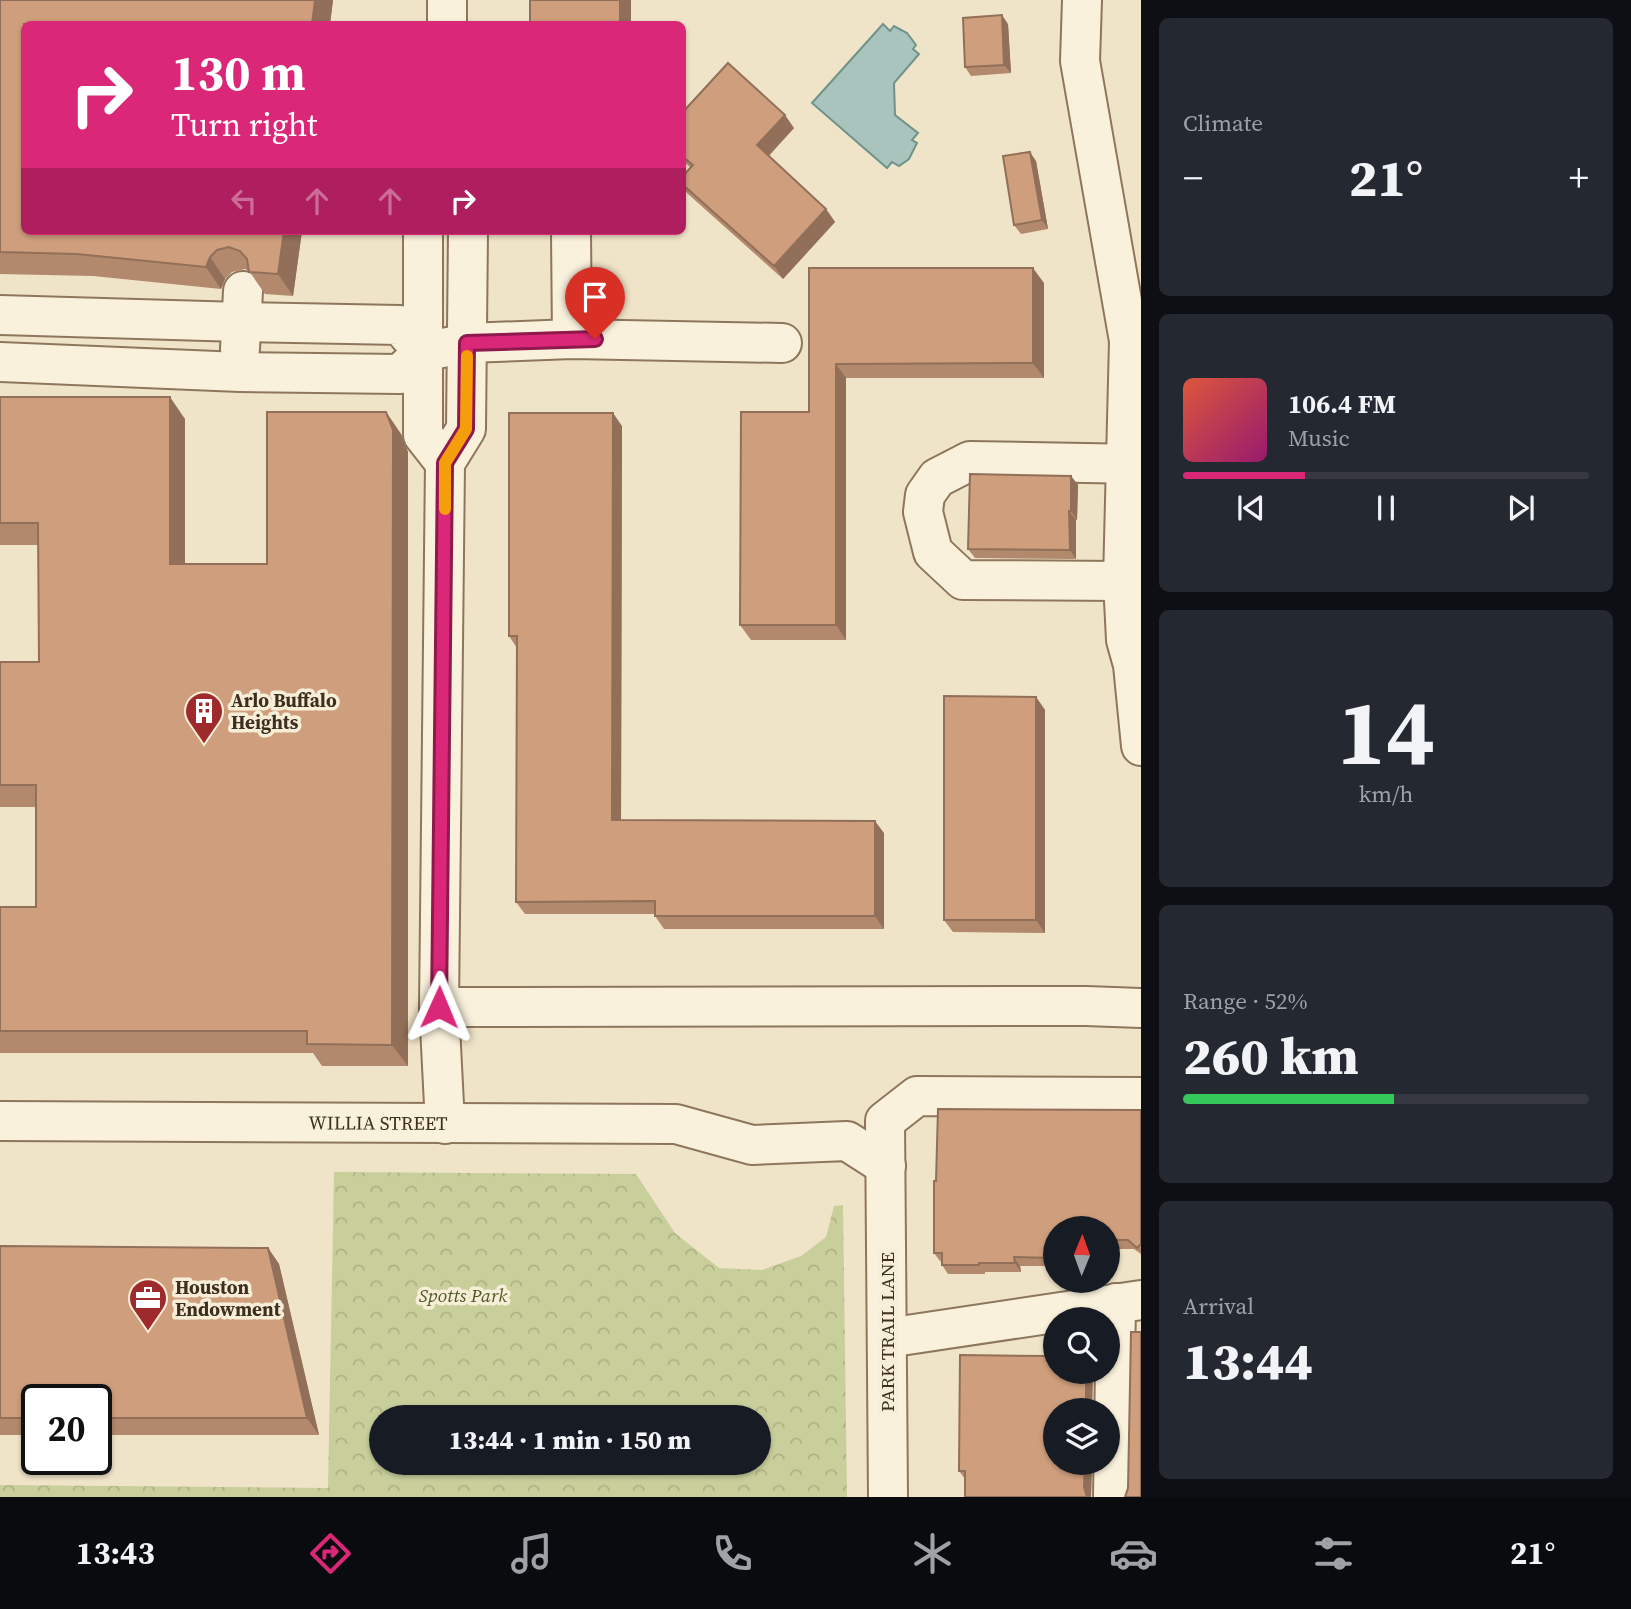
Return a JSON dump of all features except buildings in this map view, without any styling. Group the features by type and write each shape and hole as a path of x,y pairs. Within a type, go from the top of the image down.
{"street":[{"path":"447,0 447,21"},
{"path":"1082,0 1080,61 1135,341 1134,464 1123,581 1126,640 1133,665 1141,746"},
{"path":"423,235 423,435 445,463"},
{"path":"445,1124 439,1007 445,463 466,429 468,235"},
{"path":"570,235 572,339"},
{"path":"0,314 242,307 400,325 423,352"},
{"path":"240,372 242,307"},
{"path":"0,362 240,372 400,374 423,352 467,343 572,339 782,343"},
{"path":"1123,581 963,580 933,552 923,512 925,495 937,478 970,461 1134,464"},
{"path":"439,1007 1141,1008"},
{"name":"PARK TRAIL LANE","path":"888,1497 885,1121 917,1096 1141,1097"},
{"name":"WILLIA STREET","path":"0,1121 676,1124 752,1145 847,1142 886,1166"},
{"path":"887,1338 1128,1301 1113,1497"}],"green space":[{"name":"Spotts Park","path":"334,1172 636,1174 675,1233 719,1268 762,1270 801,1256 826,1237 834,1206 843,1205 847,1497 0,1497 0,1485 328,1488"}],"water":[{"path":"883,24 890,31 894,26 907,33 916,45 913,49 919,54 894,83 895,115 918,133 912,140 917,143 909,159 899,166 892,162 887,168 812,103"}],"slow traffic":[{"path":"445,509 445,463 466,429 467,356"}],"place":[{"name":"Arlo Buffalo Heights","path":"204,745"},
{"name":"Houston Endowment","path":"148,1332"}],"route":[{"path":"439,1007 445,463 466,429 467,343 595,339"}]}
